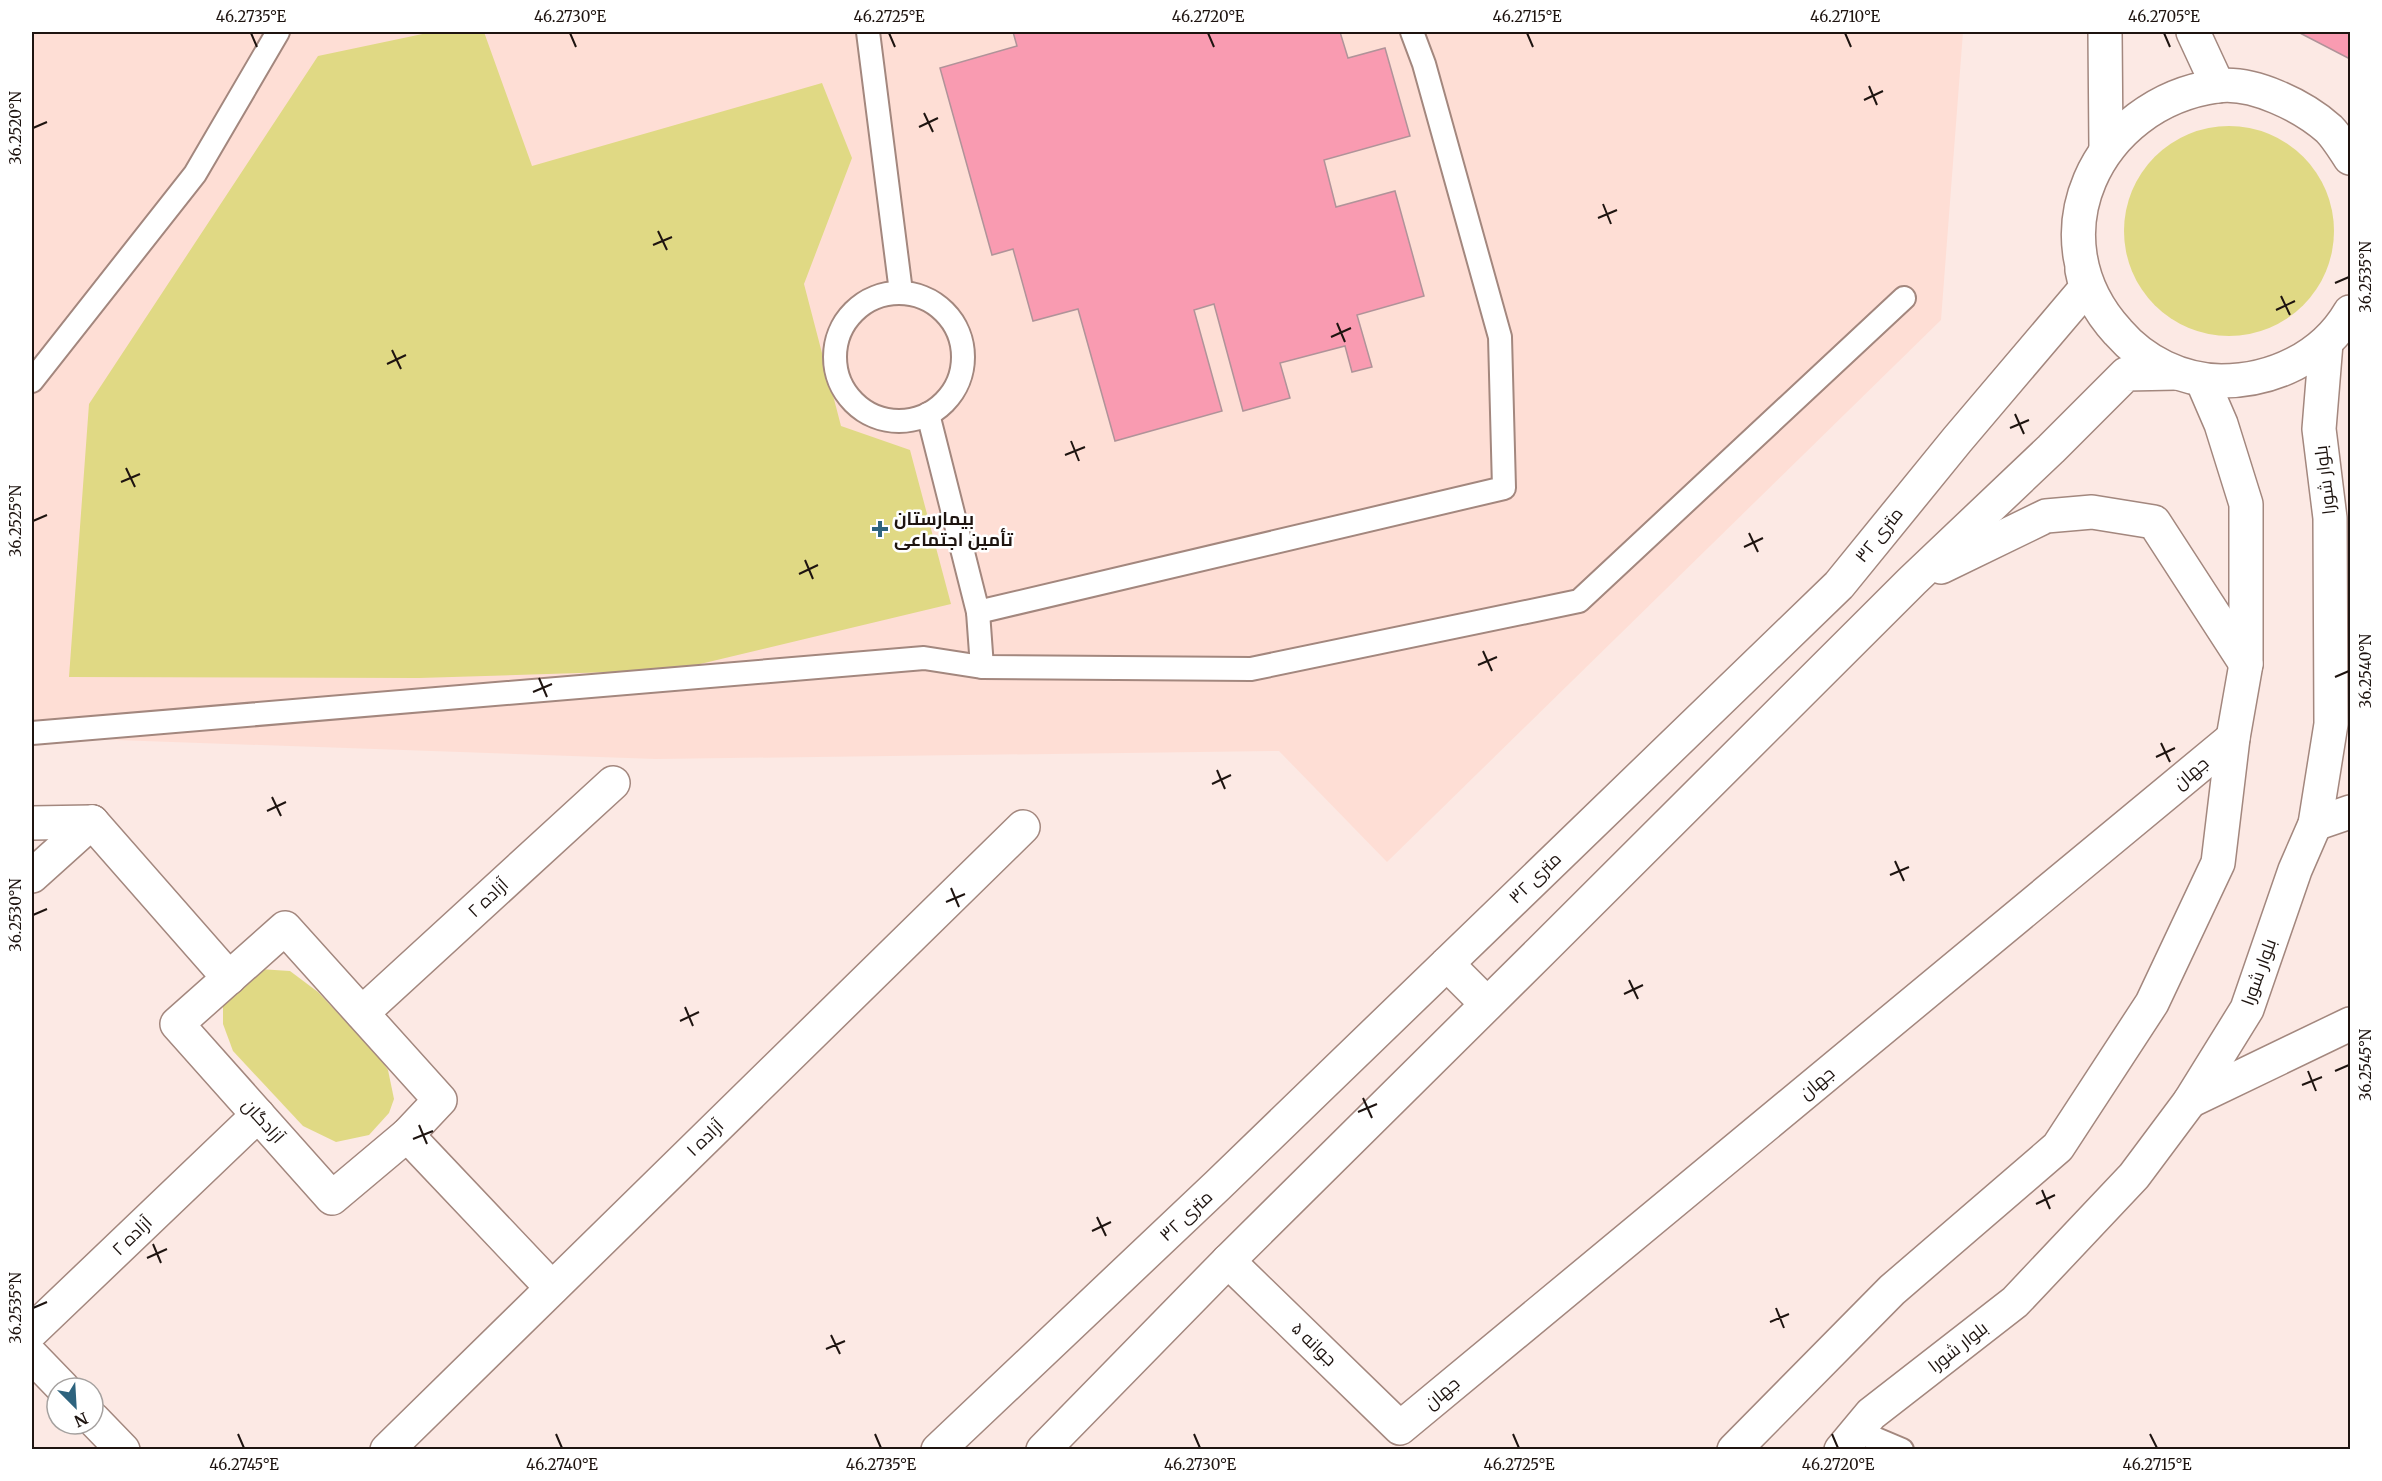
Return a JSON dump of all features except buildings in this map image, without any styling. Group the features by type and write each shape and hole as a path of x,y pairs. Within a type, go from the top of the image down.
{"main road":[{"path":"2106,32 2106,149"},
{"path":"2193,32 2218,86"},
{"path":"1734,1449 1892,1290 2058,1147 2152,1003 2218,863 2233,738 2246,664 2246,504 2221,424 2189,377 2134,350 2101,314 2082,270 2078,239 2081,207 2090,177 2106,149 2133,121 2166,100 2218,86 2249,89 2292,103 2330,130 2350,158"},
{"name":"۳۲ متری","path":"938,1449 1218,1185 1839,585 1956,440 2086,288 2082,270"},
{"path":"1043,1449 1228,1261 1912,581 2126,374 2246,381 2289,368 2326,343 2344,323 2350,312"},
{"name":"بلوار شورا","path":"1849,1440 1871,1414 2015,1302 2134,1176 2190,1101 2247,1009 2295,870 2315,824 2331,724 2341,637 2319,429 2326,343"},
{"path":"1912,581 2046,516 2092,512 2154,522 2246,664"},
{"name":"جهان","path":"1400,1428 2233,738"},
{"name":"آزاده ۲","path":"362,1013 613,783"},
{"path":"2315,824 2350,812"},
{"path":"32,876 92,822"},
{"path":"32,823 92,822 229,978"},
{"name":"آزاده ۱","path":"387,1449 1023,826"},
{"name":"آزادگان","path":"285,928 362,1013 440,1100 407,1136 332,1198 177,1024 285,928"},
{"path":"1447,964 1487,1004"},
{"path":"2190,1101 2350,1024"},
{"name":"آزاده ۲","path":"32,1331 258,1115"},
{"path":"407,1136 552,1288"},
{"name":"جوانه ۵","path":"1228,1261 1400,1428"},
{"path":"32,1356 51,1376"},
{"path":"105,1431 123,1449"}],"lane":[{"path":"32,381 195,174 278,32"},
{"path":"868,32 901,292"},
{"path":"978,612 1504,488 1500,337 1424,64 1412,32"},
{"path":"901,292 922,296 940,306 955,323 963,342 963,364 958,384 946,401 928,414 908,421 887,421 867,413 850,399 839,381 834,360 837,339 846,320 861,305 880,295 901,292"},
{"path":"32,733 924,658 982,667 1251,669 1579,601 1904,298"},
{"path":"928,414 978,612 982,667"},
{"path":"1849,1440 1902,1449"}],"shaded area":[{"name":"بیمارستان تأمین اجتماعی","path":"32,32 1963,32 1941,320 1387,862 1279,751 656,759 32,737"},
{"path":"432,32 484,32 532,166 822,83 852,158 804,284 841,426 910,450 951,604 675,670 419,678 69,677 89,404 318,56"},
{"path":"2219,126 2239,126 2260,130 2279,138 2310,164 2322,181 2330,200 2334,231 2330,262 2322,281 2296,312 2279,324 2260,332 2239,336 2219,336 2198,332 2179,324 2148,298 2136,281 2128,262 2124,241 2124,221 2128,200 2136,181 2162,150 2179,138 2198,130"},
{"path":"259,969 290,971 318,992 379,1057 388,1070 394,1099 389,1113 369,1135 336,1142 303,1126 233,1051 223,1024 223,1000"}],"place":[{"name":"بیمارستان تأمین اجتماعی","path":"880,529"}]}
